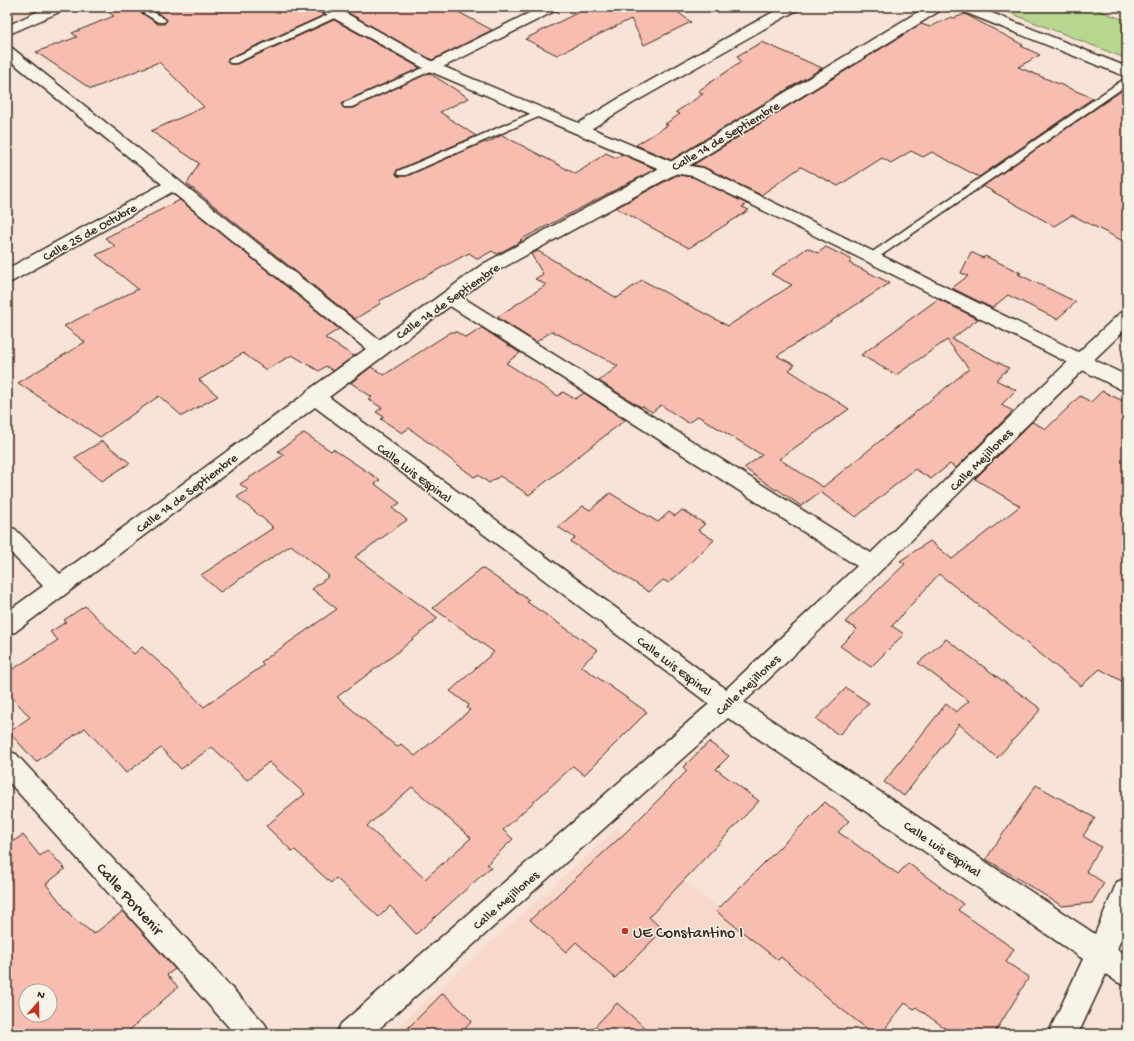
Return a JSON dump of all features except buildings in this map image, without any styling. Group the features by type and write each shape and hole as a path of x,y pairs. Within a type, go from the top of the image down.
{"street":[{"path":"7,31 59,7"},
{"path":"432,67 552,7"},
{"path":"580,129 627,100 792,7"},
{"name":"Calle 14 de Septiembre","path":"7,625 314,396 489,268 673,168 936,7"},
{"path":"964,7 1127,72"},
{"path":"330,11 432,67 673,168 697,172 1127,384"},
{"path":"7,51 378,349"},
{"name":"Calle 25 de Octubre","path":"7,278 172,185"},
{"path":"450,298 873,565"},
{"name":"Calle Mejillones","path":"351,1034 727,704 873,565 1080,360 1127,317"},
{"name":"Calle Luis Espinal","path":"314,396 727,704 1101,953 1127,972"},
{"path":"7,535 58,586"},
{"name":"Calle Porvenir","path":"7,762 255,1034"},
{"path":"1063,1034 1101,953 1127,891"}],"lane":[{"path":"139,7 161,20"},
{"path":"233,61 330,11"},
{"path":"348,105 432,67"},
{"path":"872,257 1127,81"},
{"path":"402,173 539,113"}],"shaded area":[{"path":"7,7 41,7 7,23"},
{"name":"UE Constantino I","path":"617,828 877,1034 390,1034"}],"green space":[{"path":"995,7 1090,7 1127,21 1127,59"}],"place":[{"name":"UE Constantino I","path":"625,931"}]}
